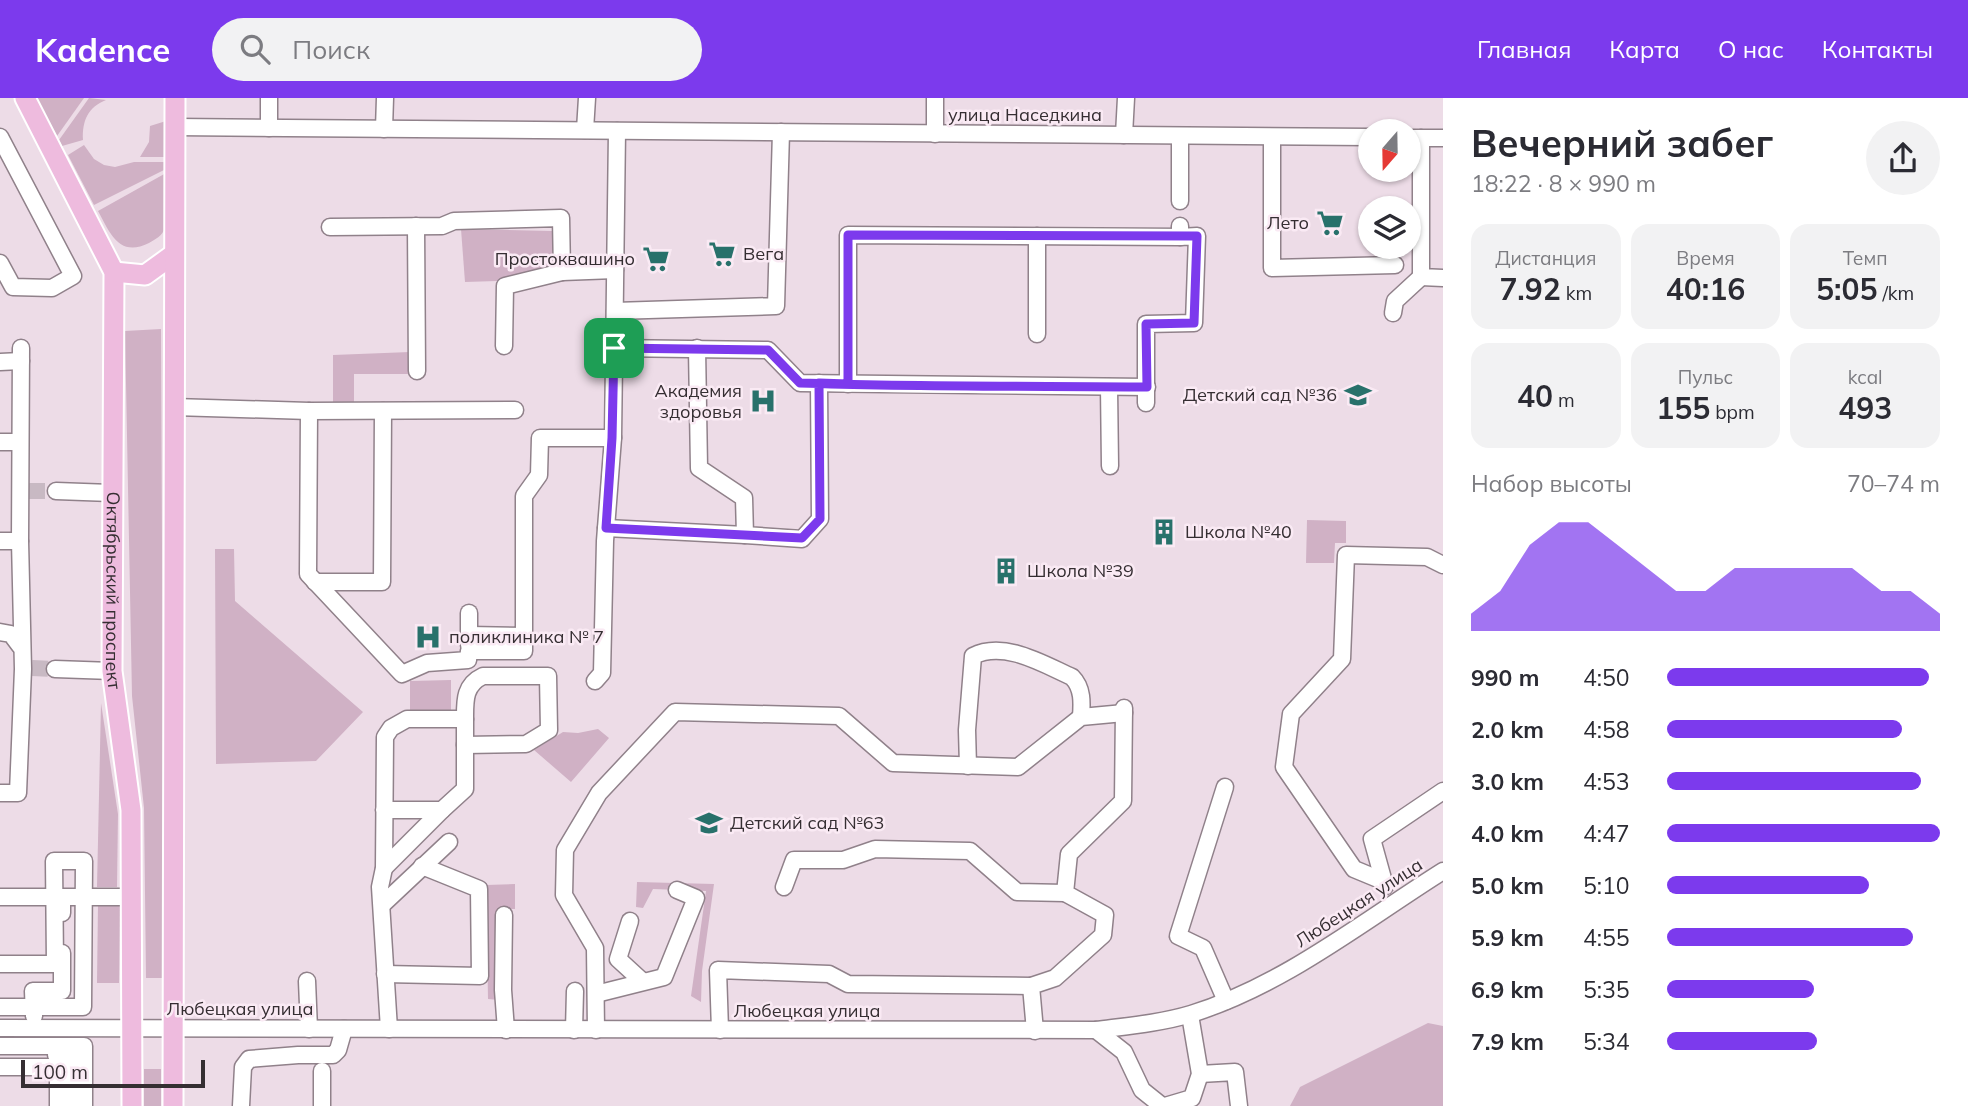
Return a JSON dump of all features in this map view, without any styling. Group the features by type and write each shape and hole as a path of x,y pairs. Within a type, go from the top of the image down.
{"main road":[{"name":"Октябрьский проспект","path":"25,98 114,272 112,671 131,810 132,1106"},
{"path":"173,1106 175,98"},
{"path":"114,272 145,275 174,254"}],"street":[{"path":"268,98 269,128"},
{"path":"384,129 385,98"},
{"path":"585,131 587,98"},
{"path":"935,98 935,134"},
{"path":"1124,135 1126,98"},
{"name":"улица Наседкина","path":"175,127 1358,137"},
{"path":"595,681 602,673 601,620 612,438 617,131"},
{"path":"615,311 776,306 781,132"},
{"path":"1180,136 1180,201"},
{"path":"0,137 73,276 52,288 13,287 5,283 0,263"},
{"path":"1272,137 1272,268 1395,265"},
{"path":"1421,138 1443,138"},
{"path":"1417,182 1421,278"},
{"path":"330,227 442,226 454,221 561,218 562,272"},
{"path":"416,226 417,371"},
{"path":"614,348 768,350 800,383 848,384 1109,387 1147,395 1146,324 1194,323 1197,236 1180,232 1037,236 848,235 848,384"},
{"path":"1037,236 1037,334"},
{"path":"504,346 505,286 562,272 615,270"},
{"path":"1393,313 1395,301 1421,278 1443,278"},
{"path":"697,348 699,468 744,498 745,535"},
{"path":"0,362 21,355 20,442 24,490 20,541 20,646 27,669 18,793 0,793"},
{"path":"606,528 802,538 820,519 819,383"},
{"path":"1109,387 1110,466"},
{"path":"174,408 309,411 515,410"},
{"path":"309,411 308,574 402,674 427,663 468,660 469,612"},
{"path":"315,582 382,582 383,411"},
{"path":"469,643 524,636 524,496 539,475 540,438 612,438"},
{"path":"0,442 20,442"},
{"path":"56,491 111,493"},
{"path":"0,541 20,541"},
{"path":"1383,881 1354,869 1284,767 1291,714 1342,659 1346,555 1427,556 1443,565"},
{"path":"0,632 11,634 20,646"},
{"path":"968,765 973,656 984,650 1003,650 1072,677 1078,683 1082,699 1081,718"},
{"path":"55,669 112,671"},
{"path":"384,868 466,789 465,745 465,719 466,695 470,685 483,676 548,676 549,730 526,744 465,745"},
{"path":"596,1030 595,948 564,895 565,850 599,793 675,712 839,716 893,763 1018,767 1081,718 1124,710 1123,801 1069,854 1065,893"},
{"path":"389,1029 380,887 384,868 383,743 391,727 407,719 465,719"},
{"path":"1225,787 1178,936 1203,948 1226,1001"},
{"path":"1394,902 1383,881 1372,839 1443,791"},
{"path":"384,810 442,810"},
{"path":"383,904 449,842"},
{"path":"720,1030 718,970 829,974 848,984 1031,986 1055,978 1103,935 1105,915 1065,893 1017,892 971,850 875,849 843,860 794,860 784,887"},
{"path":"0,1007 34,1007 83,1007 84,861 54,861 62,991 33,990 34,1007 34,1028"},
{"path":"385,974 480,976 479,889 422,866"},
{"name":"Любецкая улица","path":"0,1028 1096,1030 1190,1014 1226,1001 1285,973 1443,871"},
{"path":"596,994 664,977 696,898 677,890"},
{"path":"0,897 131,897"},
{"path":"0,964 55,964 58,897"},
{"path":"504,915 503,990 506,1030"},
{"path":"629,921 618,959 642,981"},
{"path":"307,981 309,1029"},
{"path":"1031,986 1034,1031"},
{"path":"574,1030 575,991"},
{"path":"1096,1030 1124,1052 1142,1090 1164,1106 1192,1102 1200,1074 1190,1014"},
{"path":"241,1106 243,1067 249,1059 332,1055 338,1050 344,1029"},
{"path":"0,1046 84,1046 84,1106"},
{"path":"0,1054 73,1055 73,1106"},
{"path":"0,1067 58,1067 58,1106"},
{"path":"322,1071 322,1106"},
{"path":"1200,1074 1235,1072 1239,1106"}],"shaded area":[{"path":"36,98 84,98 57,136"},
{"path":"89,98 106,100 87,116 83,140 62,146 59,140"},
{"path":"166,121 166,157 140,157 149,142 150,126"},
{"path":"84,145 94,159 104,165 115,167 134,162 166,162 166,169 94,205 68,155"},
{"path":"166,173 167,215 164,231 154,240 139,247 123,245 111,235 98,211"},
{"path":"461,229 553,231 552,268 497,281 465,282"},
{"path":"161,329 164,978 146,978 144,808 132,696 125,331"},
{"path":"410,352 411,374 354,374 354,405 333,405 333,355"},
{"path":"1307,520 1346,521 1346,543 1335,543 1334,563 1306,563"},
{"path":"215,549 234,549 235,601 363,712 316,761 216,764"},
{"path":"451,680 451,710 410,710 410,681"},
{"path":"101,703 118,814 117,887 97,887"},
{"path":"598,729 609,738 571,782 534,750 563,732 578,733"},
{"path":"637,882 714,884 702,971 701,1002 691,996 706,891 653,889 643,908 636,907"},
{"path":"515,884 515,909 497,909 499,1000 488,999 486,885"},
{"path":"98,904 120,904 119,983 97,983"},
{"path":"1428,1023 1443,1026 1443,1106 1290,1106 1300,1087"},
{"path":"144,1069 161,1069 161,1106 144,1106"}],"tunnel":[{"path":"29,491 56,491"},
{"path":"32,668 55,669"}],"place":[{"name":"Лето","path":"1330,223"},
{"name":"Вега","path":"722,254"},
{"name":"Простоквашино","path":"656,259"},
{"name":"Детский сад №36","path":"1358,395"},
{"name":"Академия здоровья","path":"763,401"},
{"name":"Школа №40","path":"1164,532"},
{"name":"Школа №39","path":"1006,571"},
{"name":"поликлиника № 7","path":"428,637"},
{"name":"Детский сад №63","path":"709,823"}],"route":[{"path":"614,348 606,528 802,538 820,519 819,383 848,384 848,235 1197,236 1194,323 1146,324 1147,387 848,384 819,383 800,383 768,350 614,348"}]}
